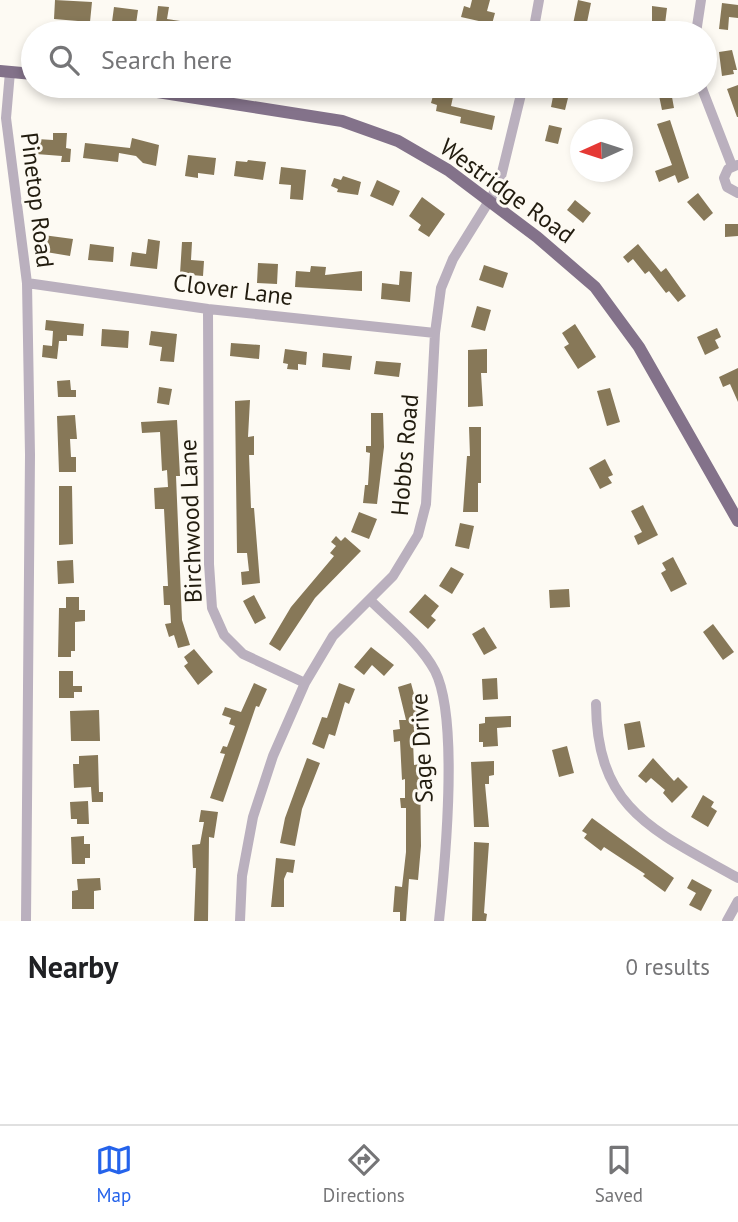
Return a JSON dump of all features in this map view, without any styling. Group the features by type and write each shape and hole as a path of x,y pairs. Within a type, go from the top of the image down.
{"main road":[{"name":"Westridge Road","path":"199,98 325,117 369,128 431,159 559,254 611,306 650,365 738,522"}],"street":[{"path":"535,21 539,0"},
{"path":"698,21 701,0"},
{"name":"Pinetop Road","path":"5,71 6,118 27,283 30,469 26,921"},
{"name":"Hobbs Road","path":"240,921 242,876 253,817 273,756 305,683 333,636 393,576 410,551 422,521 426,504 439,297 447,271 499,185 520,98"},
{"path":"706,98 735,166 725,173 725,183 730,191 738,193"},
{"name":"Clover Lane","path":"27,283 208,309 435,333"},
{"name":"Birchwood Lane","path":"208,309 209,564 212,608 225,635 243,654 305,683"},
{"name":"Sage Drive","path":"370,600 424,653 441,685 446,725 447,800 439,921"},
{"path":"596,704 600,755 621,799 651,827 738,878"},
{"path":"727,921 738,901"}],"building":[{"path":"55,0 92,2 90,21 54,19"},
{"path":"472,0 490,0 487,11 495,13 493,21 461,17 464,6 470,8"},
{"path":"578,0 591,3 587,21 574,21"},
{"path":"722,3 738,5 738,18 729,17 728,30 719,29"},
{"path":"158,6 169,7 167,19 180,21 156,21"},
{"path":"652,6 667,8 665,21 652,21"},
{"path":"114,7 138,10 136,21 112,21"},
{"path":"732,50 737,70 733,70 734,74 722,76 719,52"},
{"path":"738,85 738,117 737,117 727,89"},
{"path":"432,98 453,98 451,106 495,116 492,130 460,123 461,117 436,111 437,105 431,103"},
{"path":"553,98 568,98 565,110 551,107"},
{"path":"660,98 672,98 674,108 662,110"},
{"path":"670,120 689,178 678,183 675,175 659,182 655,171 672,165 657,124"},
{"path":"549,125 562,128 558,144 545,141"},
{"path":"53,133 67,133 66,148 71,149 70,162 61,162 62,156 36,154 37,139 53,140"},
{"path":"132,138 159,145 156,166 143,163 136,156 119,153 118,162 83,158 85,143 130,148"},
{"path":"188,155 216,158 214,175 198,173 198,178 185,176"},
{"path":"236,161 266,162 263,180 234,176"},
{"path":"281,167 306,170 303,200 290,199 291,185 279,184"},
{"path":"343,176 361,182 358,195 337,192 338,189 331,186 334,178 341,180"},
{"path":"377,180 400,191 393,206 370,196"},
{"path":"698,193 713,213 704,221 687,202"},
{"path":"422,197 445,214 429,237 418,230 421,225 409,216"},
{"path":"575,200 591,213 583,223 567,210"},
{"path":"725,224 738,224 738,236 725,237"},
{"path":"43,235 73,239 70,256 40,251"},
{"path":"148,239 160,241 157,269 130,266 132,252 146,254"},
{"path":"182,242 192,242 191,260 204,261 203,276 180,274"},
{"path":"90,244 114,247 113,262 88,260"},
{"path":"638,244 661,272 666,268 686,296 678,302 669,291 666,293 649,271 645,274 633,259 628,263 623,257"},
{"path":"258,263 278,264 277,284 257,283"},
{"path":"484,265 508,273 503,288 479,280"},
{"path":"311,266 326,267 325,275 362,271 362,291 295,287 296,271 310,272"},
{"path":"400,271 412,272 410,302 381,299 382,283 399,285"},
{"path":"477,306 491,310 485,331 471,327"},
{"path":"46,320 84,324 83,336 67,335 67,341 59,341 57,359 42,357 43,345 52,346 53,331 45,330"},
{"path":"575,324 596,357 578,369 564,347 569,344 562,333"},
{"path":"717,328 721,337 715,340 719,348 705,355 697,337"},
{"path":"102,329 129,331 128,348 101,346"},
{"path":"151,331 177,334 174,362 160,361 162,347 149,345"},
{"path":"231,343 260,345 259,359 230,356"},
{"path":"285,349 307,352 306,365 298,364 298,370 287,369 288,364 283,363"},
{"path":"487,349 487,373 481,373 483,406 468,407 468,350"},
{"path":"323,353 352,356 350,370 322,367"},
{"path":"376,361 401,363 399,377 374,374"},
{"path":"738,368 738,402 730,384 723,387 719,377"},
{"path":"70,380 71,390 76,390 76,397 58,397 57,381"},
{"path":"159,387 172,389 169,405 157,403"},
{"path":"610,388 620,422 607,426 597,391"},
{"path":"250,400 248,437 254,436 254,455 249,455 251,508 254,508 260,583 242,585 241,572 249,571 247,553 237,553 235,401"},
{"path":"371,413 383,413 384,447 377,504 363,503 365,485 368,485 370,453 366,452 366,446 371,446"},
{"path":"75,415 77,439 70,439 71,457 76,457 76,472 59,472 57,416"},
{"path":"177,420 180,476 176,476 182,620 190,645 178,648 174,635 169,637 165,624 171,623 170,605 164,605 163,586 168,586 164,509 155,509 154,488 168,487 167,470 162,471 160,432 142,433 141,422"},
{"path":"469,427 481,427 478,512 463,512 467,456 470,456"},
{"path":"605,459 613,475 608,477 612,483 600,489 589,468"},
{"path":"59,486 72,486 73,544 59,545"},
{"path":"643,505 658,535 638,545 634,536 642,532 631,511"},
{"path":"359,512 377,519 369,539 351,532"},
{"path":"460,523 474,526 469,549 455,546"},
{"path":"336,536 341,541 345,537 361,551 315,598 280,651 269,644 291,607 334,556 330,553 336,546 331,542"},
{"path":"673,557 687,584 671,592 661,573 666,570 662,563"},
{"path":"73,560 74,583 58,584 57,561"},
{"path":"451,567 464,574 452,594 439,586"},
{"path":"569,589 570,607 550,608 549,590"},
{"path":"425,594 439,606 431,616 436,620 428,629 409,612"},
{"path":"254,595 266,618 255,624 243,601"},
{"path":"66,597 79,597 79,610 85,610 85,621 75,622 75,651 71,651 71,657 58,657 59,608 66,608"},
{"path":"713,624 734,652 723,660 703,632"},
{"path":"484,627 497,648 484,655 472,634"},
{"path":"371,647 394,665 384,676 372,665 364,675 354,667"},
{"path":"194,649 213,672 198,685 184,666 188,663 184,657"},
{"path":"59,671 73,671 73,686 82,686 82,692 74,692 74,698 59,698"},
{"path":"497,678 498,699 483,700 482,679"},
{"path":"254,683 267,689 259,707 256,706 223,802 210,798 225,754 220,753 223,746 227,747 235,726 229,724 231,718 222,715 225,707 241,712"},
{"path":"339,683 355,689 349,704 345,702 335,736 329,734 324,749 312,744 322,717 327,718"},
{"path":"411,683 418,709 417,741 413,741 414,765 420,764 421,846 418,880 409,879 406,921 400,921 400,912 393,912 395,886 402,887 406,852 406,808 401,808 400,798 405,798 405,779 402,780 400,741 394,742 393,730 400,729 399,720 406,720 398,687"},
{"path":"99,710 100,741 71,741 70,711"},
{"path":"511,716 511,727 497,728 498,746 483,747 483,742 479,742 479,724 485,723 485,717"},
{"path":"640,721 645,747 628,750 624,724"},
{"path":"567,746 574,773 559,777 552,750"},
{"path":"98,755 99,792 103,792 103,802 92,802 91,787 74,788 73,764 79,764 79,756"},
{"path":"307,758 320,763 302,809 295,846 280,843 285,818"},
{"path":"653,758 674,781 678,777 688,787 672,803 663,793 665,790 651,778 646,783 638,776"},
{"path":"494,761 494,775 489,776 489,784 485,784 489,827 474,827 471,762"},
{"path":"703,795 714,802 711,807 717,811 708,827 691,817"},
{"path":"88,801 89,824 77,824 77,819 71,819 70,802"},
{"path":"201,810 218,812 214,838 209,837 208,921 194,921 196,868 193,868 192,845 200,844 204,822 199,822"},
{"path":"592,818 674,878 665,892 643,876 645,874 604,847 601,851 584,838 587,834 582,831"},
{"path":"84,836 84,844 90,844 90,858 85,858 85,864 72,864 71,837"},
{"path":"474,842 489,843 484,913 487,914 486,921 472,921"},
{"path":"276,858 295,860 293,873 287,872 284,879 284,907 271,907"},
{"path":"100,878 101,890 94,891 94,909 72,909 72,891 78,890 77,879"},
{"path":"692,879 712,890 701,911 689,905 696,893 687,888"}]}
